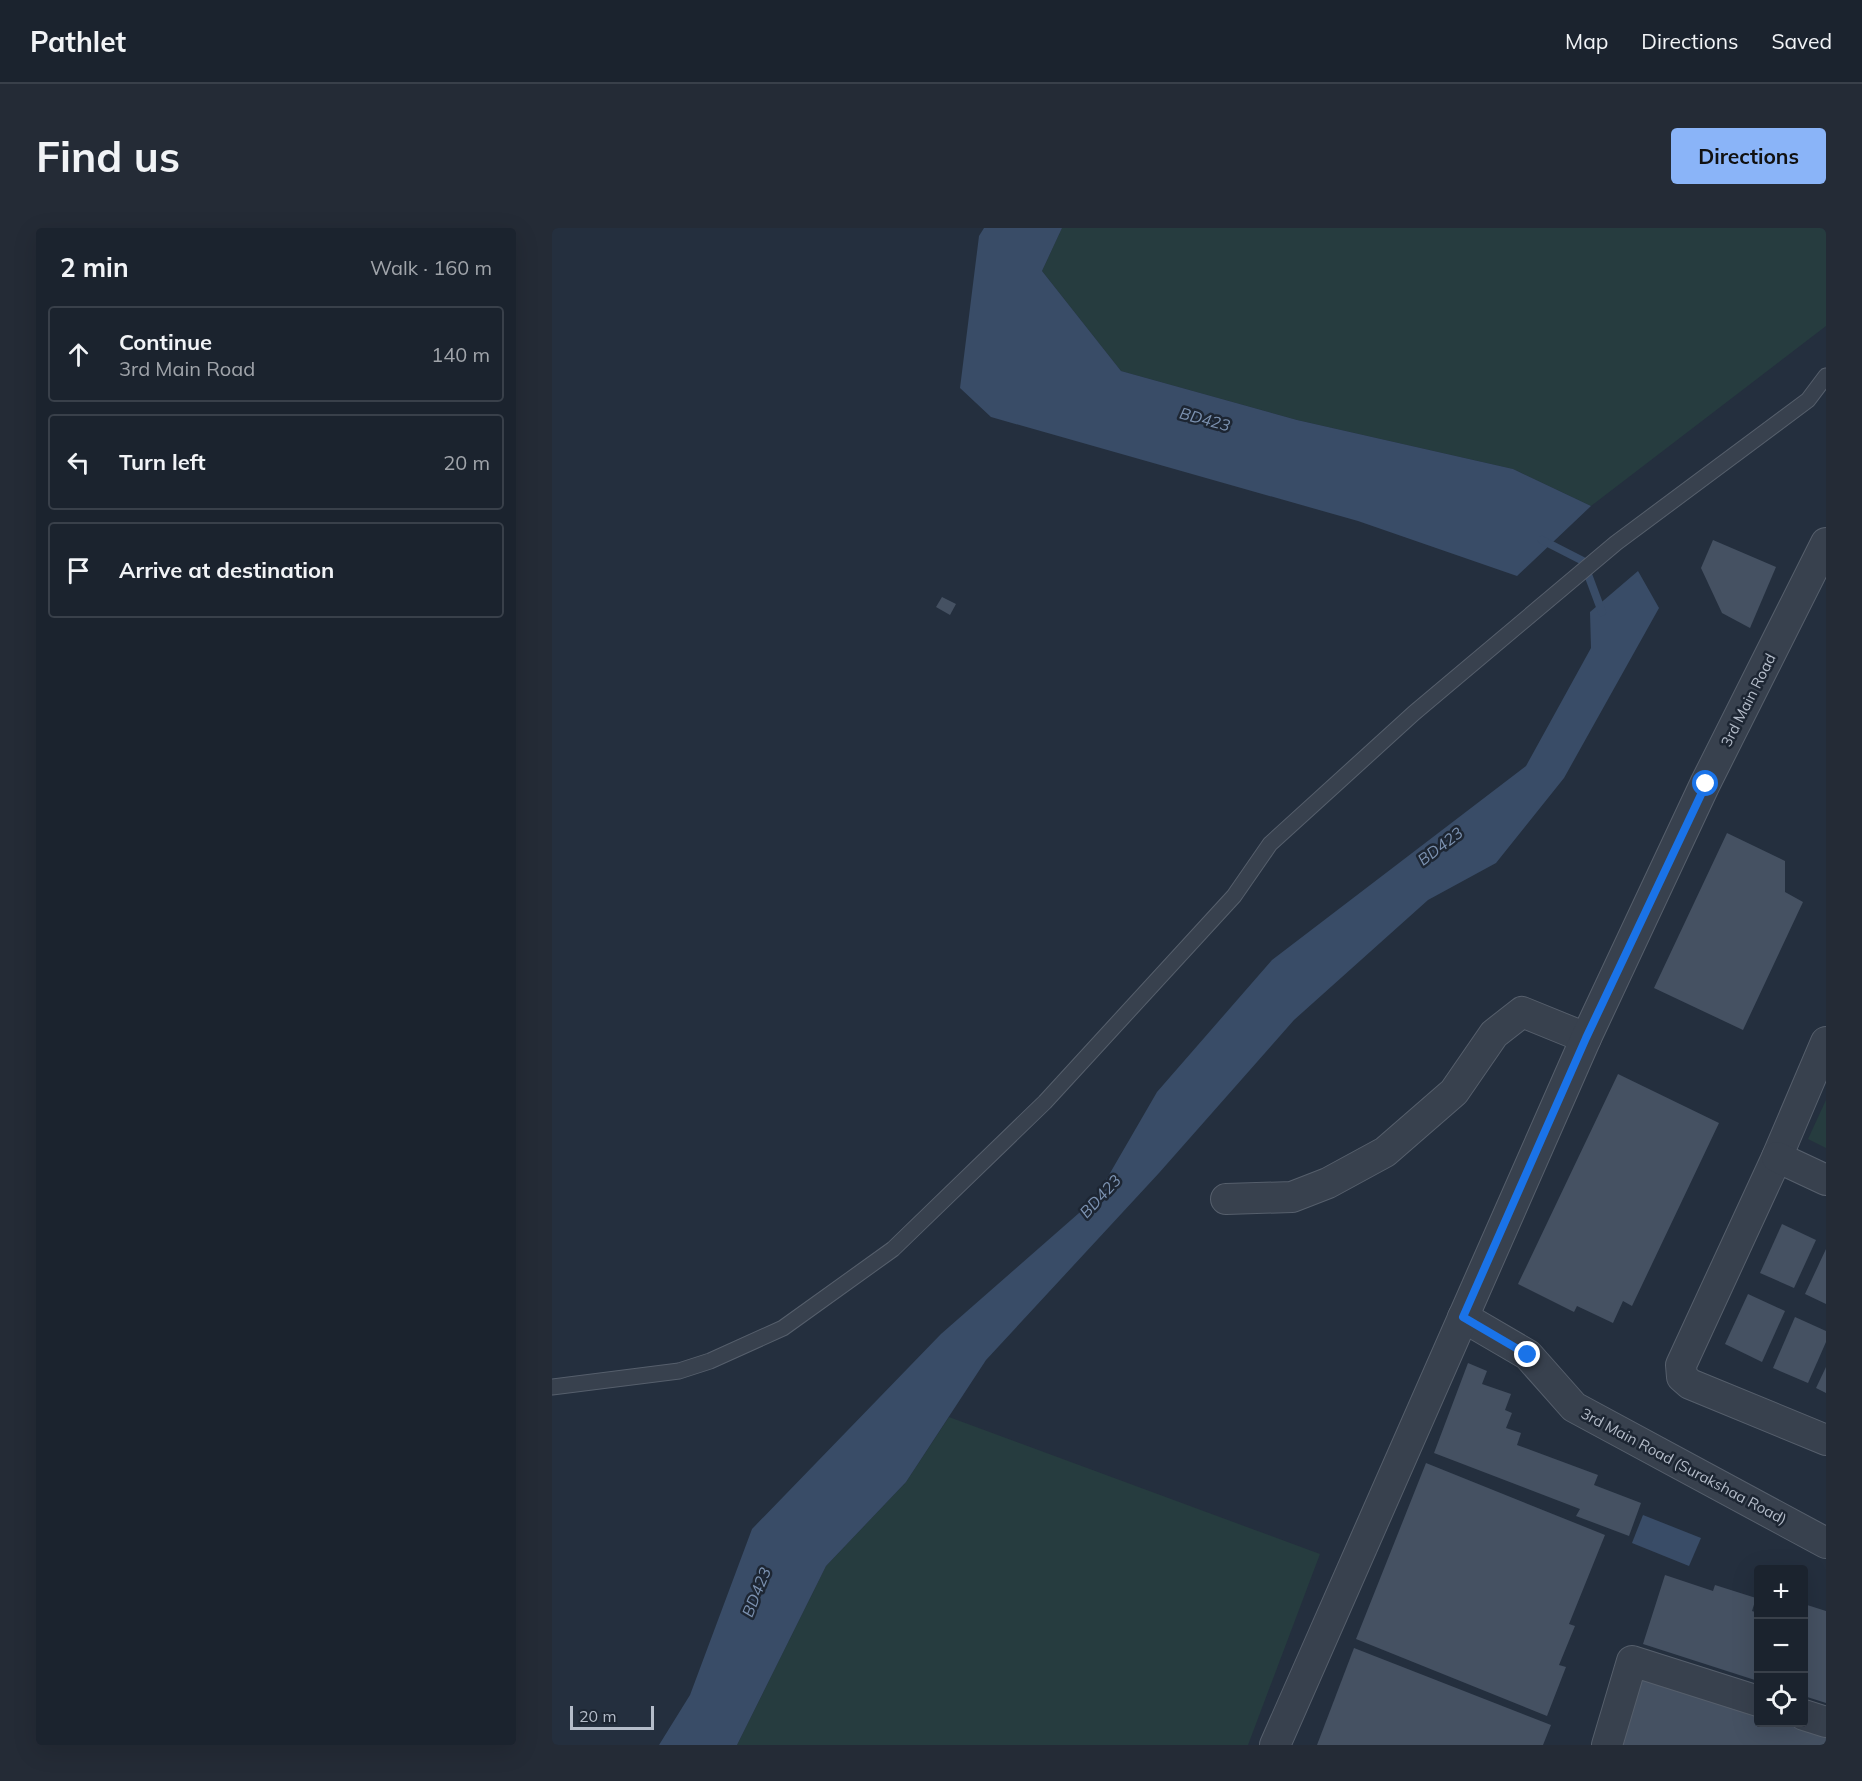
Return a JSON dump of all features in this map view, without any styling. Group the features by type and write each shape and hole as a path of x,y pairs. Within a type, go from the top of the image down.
{"street":[{"name":"3rd Main Road","path":"1275,1745 1586,1038 1706,784 1824,554"},
{"path":"1226,1199 1292,1197 1328,1183 1385,1152 1454,1092 1494,1034 1522,1012 1586,1038"},
{"path":"1826,1042 1777,1157 1681,1365 1682,1377 1690,1384 1826,1440"},
{"path":"1777,1157 1826,1180"},
{"name":"3rd Main Road (Surakshaa Road)","path":"1463,1317 1528,1355 1574,1407 1826,1543"},
{"path":"1607,1745 1632,1661 1754,1700"},
{"path":"1808,1717 1826,1722"}],"lane":[{"path":"552,1387 679,1371 710,1361 783,1328 892,1249 1045,1102 1234,896 1270,844 1414,713 1616,543 1808,400 1826,376"}],"green space":[{"path":"1062,228 1826,228 1826,326 1591,506 1513,469 1297,420 1121,371 1042,271"},
{"path":"1826,1100 1826,1148 1808,1139"},
{"path":"949,1417 1320,1554 1248,1745 737,1745 826,1566 906,1482"}],"water":[{"path":"984,228 1062,228 1042,271 1121,371 1297,420 1513,469 1591,506 1517,576 1358,521 991,417 960,388 979,236"},
{"path":"1638,571 1659,608 1564,778 1496,863 1428,900 1294,1020 1159,1173 986,1360 906,1482 826,1566 737,1745 659,1745 690,1695 752,1529 941,1334 1095,1199 1157,1092 1272,960 1526,766 1591,648 1590,612"},
{"path":"1643,1515 1701,1538 1689,1566 1632,1543"}],"building":[{"path":"1713,540 1776,567 1750,628 1722,613 1701,568"},
{"path":"942,597 956,604 950,615 936,607"},
{"path":"1727,833 1785,861 1785,892 1803,902 1743,1030 1654,988"},
{"path":"1618,1074 1719,1123 1632,1306 1623,1301 1613,1323 1577,1306 1574,1312 1518,1284"},
{"path":"1782,1224 1816,1240 1794,1288 1760,1273"},
{"path":"1826,1249 1826,1304 1805,1294"},
{"path":"1748,1294 1785,1311 1762,1362 1725,1344"},
{"path":"1795,1317 1826,1331 1826,1342 1808,1383 1773,1368"},
{"path":"1468,1363 1487,1371 1482,1384 1511,1394 1505,1410 1512,1413 1506,1428 1521,1433 1517,1445 1598,1475 1594,1485 1641,1503 1629,1536 1576,1516 1580,1509 1434,1453"},
{"path":"1826,1367 1826,1393 1816,1388"},
{"path":"1426,1463 1605,1535 1569,1624 1575,1626 1559,1665 1566,1667 1547,1716 1356,1639"},
{"path":"1665,1575 1713,1591 1715,1585 1754,1597 1752,1611 1754,1612 1754,1680 1643,1644"},
{"path":"1808,1605 1826,1611 1826,1703 1808,1697"},
{"path":"1354,1648 1551,1725 1543,1745 1317,1745"},
{"path":"1635,1669 1754,1710 1754,1727 1806,1727 1826,1734 1826,1745 1614,1745"}],"waterway":[{"name":"BD423","path":"1542,540 1583,561 1602,612"}],"route":[{"path":"1528,1355 1463,1317 1586,1038 1706,784"}]}
